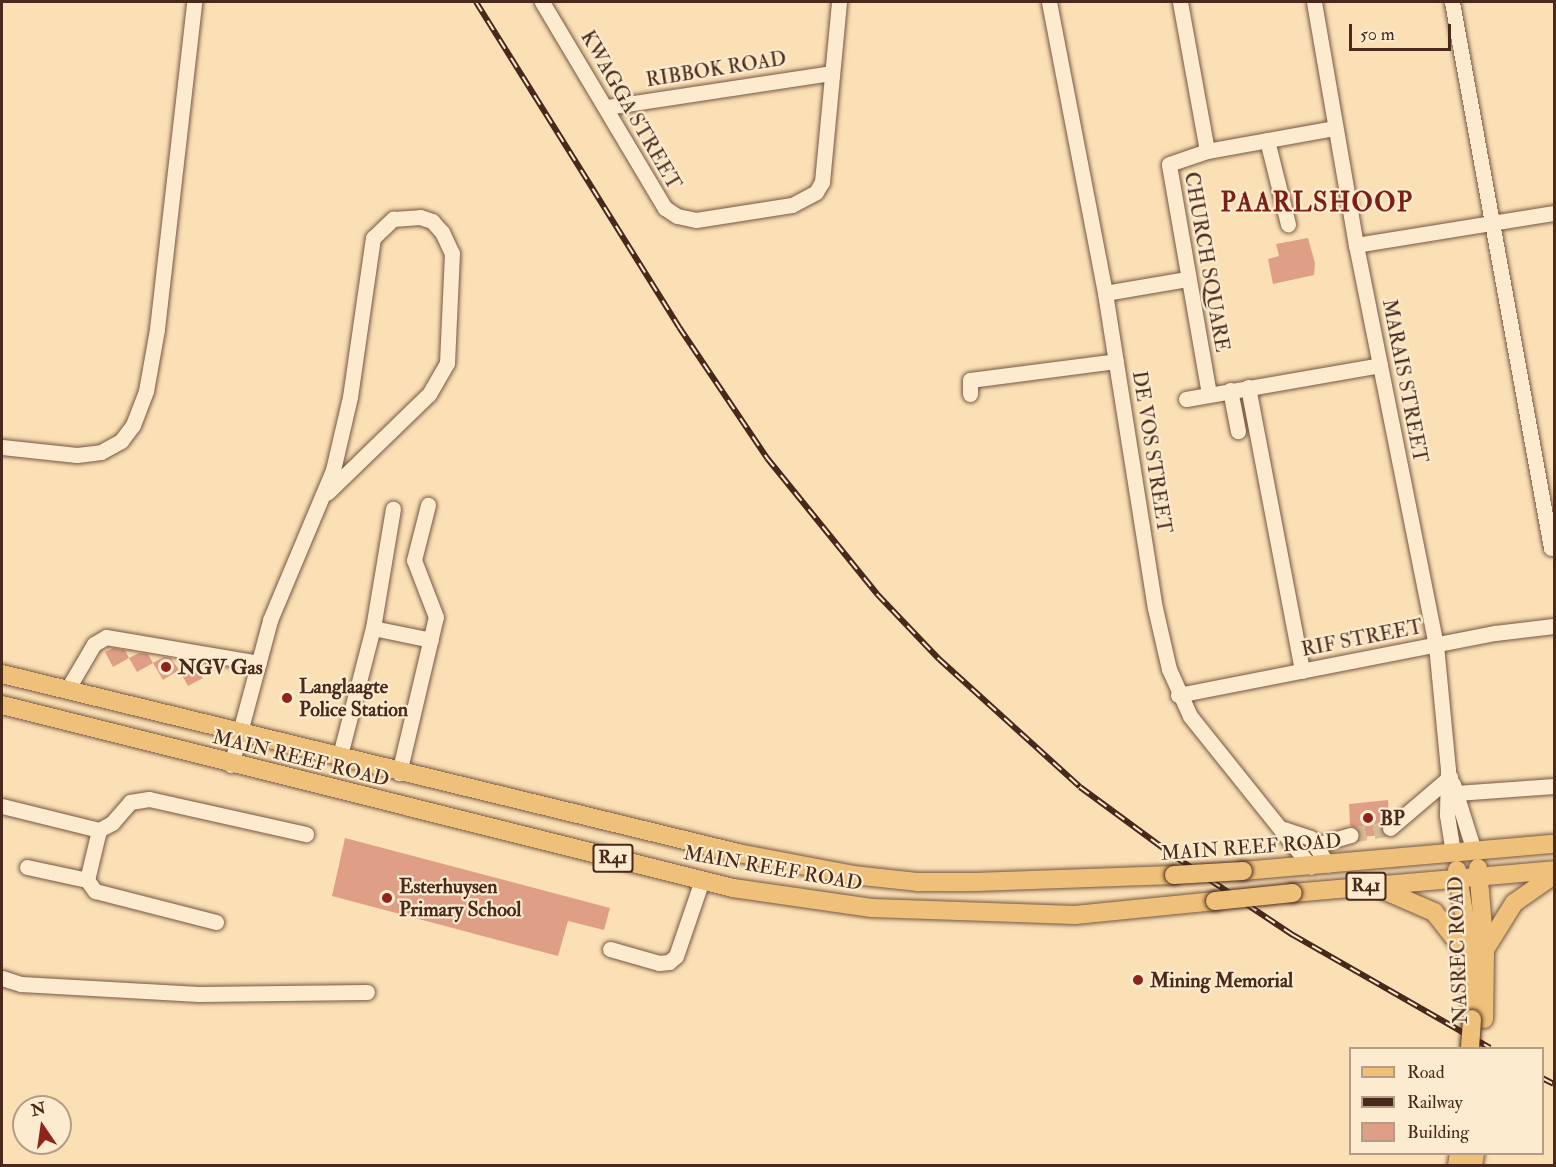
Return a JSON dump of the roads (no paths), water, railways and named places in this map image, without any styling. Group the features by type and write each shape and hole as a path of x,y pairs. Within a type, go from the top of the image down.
{"main road":[{"name":"MAIN REEF ROAD","path":"2,674 239,735 738,854 853,875 964,882 1174,875 1319,866 1554,844"},
{"name":"MAIN REEF ROAD","path":"2,705 231,765 702,880 872,908 1076,915 1554,870"},
{"path":"338,791 343,759"},
{"path":"408,775 410,809"},
{"name":"NASREC ROAD","path":"1470,1047 1478,1019 1485,951 1480,877 1474,851"},
{"name":"NASREC ROAD","path":"1454,853 1483,1047"},
{"path":"1485,951 1514,903 1554,875"},
{"path":"1369,886 1404,896 1434,912 1455,935 1470,964"}],"street":[{"path":"2,447 77,455 101,452 121,441 133,425 146,391 157,330 194,2"},
{"name":"KWAGGA STREET","path":"542,2 607,107 665,208 677,216 696,220 792,205 808,200 822,182 831,73"},
{"path":"831,73 839,2"},
{"name":"DE VOS STREET","path":"1049,2 1105,293 1157,617 1178,695 1199,729 1280,828 1319,866"},
{"path":"1180,2 1207,151"},
{"name":"MARAIS STREET","path":"1314,2 1356,245 1436,645 1448,775 1447,815 1454,853"},
{"path":"1452,2 1490,223 1551,548"},
{"name":"RIBBOK ROAD","path":"607,107 831,73"},
{"name":"CHURCH SQUARE","path":"1209,394 1168,167 1173,160 1207,151 1335,128"},
{"path":"1267,140 1288,224"},
{"path":"1356,245 1554,213"},
{"path":"231,765 270,620 327,494 350,397 373,238 393,219 420,217 432,221 442,232 452,253 447,363 429,394 327,494"},
{"path":"1105,293 1187,279"},
{"path":"970,394 970,380 1116,361"},
{"path":"1186,399 1380,364"},
{"path":"1248,387 1302,671"},
{"path":"1230,390 1238,430"},
{"path":"408,775 436,610 414,561 428,505"},
{"path":"343,759 373,628 393,509"},
{"name":"RIF STREET","path":"1178,695 1436,645 1554,626"},
{"path":"373,628 431,640"},
{"path":"67,690 94,644 106,637 259,663"},
{"path":"1390,828 1448,775"},
{"name":"MARAIS STREET","path":"1448,775 1474,851"},
{"path":"1456,793 1554,786"},
{"path":"2,806 99,830 112,823 130,802 143,798 306,834"},
{"path":"1280,828 1304,834 1316,845 1319,866"},
{"path":"87,880 99,830"},
{"path":"1316,845 1351,835"},
{"path":"27,867 87,880 95,891 216,922"},
{"path":"610,949 659,963 669,962 676,956 702,880"},
{"path":"2,978 21,984 188,993 367,992"}],"tunnel":[{"path":"1351,835 1390,828"}],"railway":[{"path":"476,2 679,327 767,458 877,594 939,659 1080,787 1174,856 1293,935 1488,1047"},
{"path":"1544,1079 1554,1084"}],"place":[{"name":"NGV Gas","path":"166,667"},
{"name":"Langlaagte Police Station","path":"287,698"},
{"name":"BP","path":"1368,818"},
{"name":"Esterhuysen Primary School","path":"387,898"},
{"name":"Mining Memorial","path":"1138,980"}],"district":[{"name":"PAARLSHOOP","path":"1317,204"}]}
